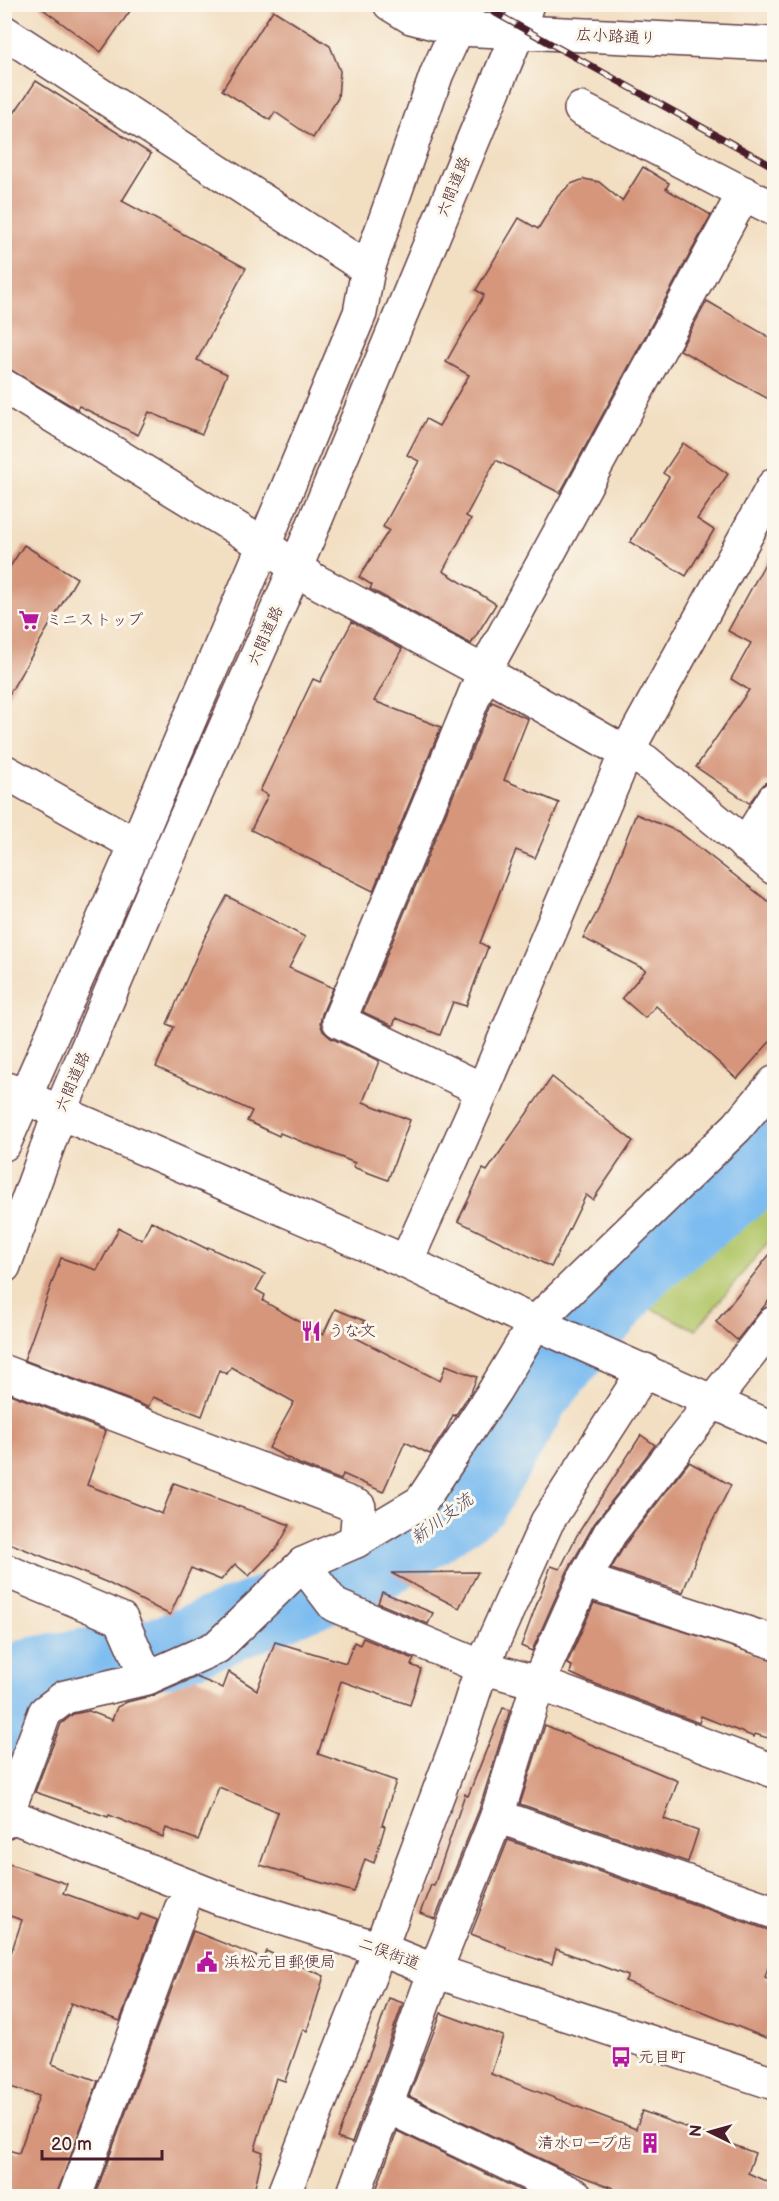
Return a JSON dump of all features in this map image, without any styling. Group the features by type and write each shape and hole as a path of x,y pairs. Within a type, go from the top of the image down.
{"street":[{"name":"広小路通り","path":"390,4 411,17 523,18 774,45"},
{"path":"4,1144 15,1092 136,844 360,313 369,269 438,73 463,17"},
{"name":"六間道路","path":"4,1266 60,1112 165,862 296,567 523,18"},
{"path":"4,32 369,269"},
{"path":"581,109 774,209"},
{"path":"483,1090 339,1021 484,672 744,193"},
{"path":"4,386 264,545 312,579 484,672 626,753 645,761 774,868"},
{"path":"406,1262 483,1090 626,753 774,485"},
{"path":"4,771 136,844"},
{"path":"745,845 774,799"},
{"path":"6,1816 45,1712 65,1697 146,1676 217,1647 307,1570 421,1502 495,1390 535,1323 737,1127 774,1083"},
{"path":"15,1092 406,1262 535,1323 774,1429"},
{"path":"353,2196 435,1971 497,1816 538,1683 584,1580 610,1533 774,1323"},
{"path":"283,2196 380,1949 459,1738 482,1667 547,1522 645,1370"},
{"path":"4,1371 359,1507 356,1541"},
{"path":"4,1570 121,1619 146,1676"},
{"path":"307,1570 334,1605 482,1667 538,1683 774,1771"},
{"path":"584,1580 774,1642"},
{"name":"二俣街道","path":"6,1816 221,1899 380,1949 435,1971 774,2084"},
{"path":"497,1816 774,1912"},
{"path":"75,2196 181,1909"},
{"path":"387,2106 576,2196"}],"green space":[{"path":"755,1192 774,1207 774,1235 696,1330 640,1303"}],"building":[{"path":"36,4 135,4 101,52"},
{"path":"273,10 330,46 340,71 338,98 313,138 275,112 270,120 222,90"},
{"path":"36,81 151,154 122,201 246,268 197,360 227,374 202,434 149,412 138,435 79,406 77,409 4,366 4,128"},
{"path":"643,167 669,183 666,189 711,215 560,493 496,460 466,516 471,519 443,571 496,604 471,644 370,589 372,585 359,577 389,530 383,527 419,461 407,455 426,419 439,426 469,375 446,362 484,295 476,290 519,218 538,229 558,196 571,184 584,179 599,182 622,201"},
{"path":"707,301 774,340 774,402 680,350"},
{"path":"683,443 728,474 697,519 714,530 686,576 630,542 669,477 663,473"},
{"name":"ミニストップ","path":"24,545 77,578 4,703 4,576"},
{"path":"774,547 774,780 765,783 749,803 696,767 749,690 731,679 751,643 728,631"},
{"path":"352,622 402,649 374,701 441,727 373,891 251,830 268,795 260,791 313,679 320,682"},
{"path":"492,702 528,719 504,780 559,803 535,858 516,850 480,943 488,947 466,1006 453,1002 440,1035 396,1018 393,1026 363,1012"},
{"path":"636,814 679,832 774,906 774,1037 737,1079 656,1006 645,1018 622,998 646,970 583,938 597,912"},
{"path":"227,896 305,937 289,968 333,988 322,1014 320,1023 323,1031 331,1038 379,1061 363,1102 410,1120 388,1180 353,1167 355,1163 280,1133 279,1136 247,1121 252,1111 156,1067 174,1027 167,1024 204,939"},
{"path":"552,1077 633,1141 593,1200 586,1195 551,1267 458,1221 483,1169 487,1171"},
{"path":"151,1221 265,1274 256,1290 265,1295 263,1301 323,1335 335,1309 365,1321 356,1338 440,1381 446,1365 477,1377 471,1392 455,1416 453,1415 430,1454 405,1442 383,1492 343,1474 341,1480 299,1464 269,1448 294,1402 231,1367 227,1374 219,1370 202,1416 153,1397 148,1407 24,1360 61,1258 97,1270 119,1228 142,1240"},
{"path":"774,1249 774,1294 737,1340 716,1322"},
{"path":"10,1394 106,1431 87,1485 162,1514 174,1483 290,1525 278,1546 249,1576 235,1564 221,1580 191,1568 170,1615 106,1582 4,1541 4,1406"},
{"path":"641,1435 655,1445 594,1524 567,1572 532,1651 521,1646 551,1566 560,1569 577,1535"},
{"path":"689,1462 731,1485 702,1542 683,1592 611,1569 626,1543"},
{"path":"478,1572 459,1608 391,1573"},
{"path":"382,1592 433,1613 428,1624 378,1603"},
{"path":"594,1603 774,1660 774,1740 755,1734 754,1737 701,1716 699,1723 570,1673 572,1666 567,1664"},
{"path":"363,1638 414,1659 411,1665 421,1669 410,1705 341,1681 318,1754 396,1781 382,1825 385,1826 374,1863 365,1859 354,1892 260,1865 278,1812 219,1787 198,1840 166,1828 163,1837 109,1815 108,1817 35,1792 61,1724 73,1714 89,1711 112,1720 117,1707 155,1695 196,1677 223,1688 229,1672 257,1690 275,1642 346,1663 354,1642 360,1645"},
{"path":"503,1708 510,1710 479,1810 435,1919 420,1913 431,1885 434,1886 465,1794 468,1796"},
{"path":"545,1725 678,1781 664,1819 698,1831 688,1862 520,1804"},
{"path":"508,1840 768,1930 774,1930 774,1948 765,1977 774,1981 774,2016 766,2038 625,1981 628,1976 556,1949 552,1964 506,1949 506,1947 471,1934"},
{"path":"4,1862 67,1884 63,1893 138,1920 141,1914 157,1920 120,2021 71,2003 52,2064 98,2081 56,2196 4,2196 4,2149 19,2153 39,2096 4,2085 4,1974 22,1920 4,1914"},
{"path":"193,1931 263,1959 266,1951 324,1976 307,2031 303,2029 285,2081 276,2078 255,2149 263,2152 253,2196 109,2196 97,2190"},
{"path":"389,1998 403,2003 352,2143 337,2138"},
{"path":"441,2013 503,2036 491,2074 636,2129 642,2111 755,2153 748,2173 774,2185 774,2196 610,2196 613,2188 560,2168 409,2096"},
{"path":"397,2131 530,2195 374,2196"}],"waterway":[{"name":"新川支流","path":"4,1723 33,1673 167,1651 372,1569 473,1500 535,1393 641,1265 765,1165 774,1153"}],"railway":[{"path":"479,4 774,167"}],"place":[{"name":"ミニストップ","path":"29,620"},
{"name":"うな文","path":"311,1331"},
{"name":"浜松元目郵便局","path":"207,1962"},
{"name":"元目町","path":"621,2057"},
{"name":"清水ロープ店","path":"650,2143"}]}
